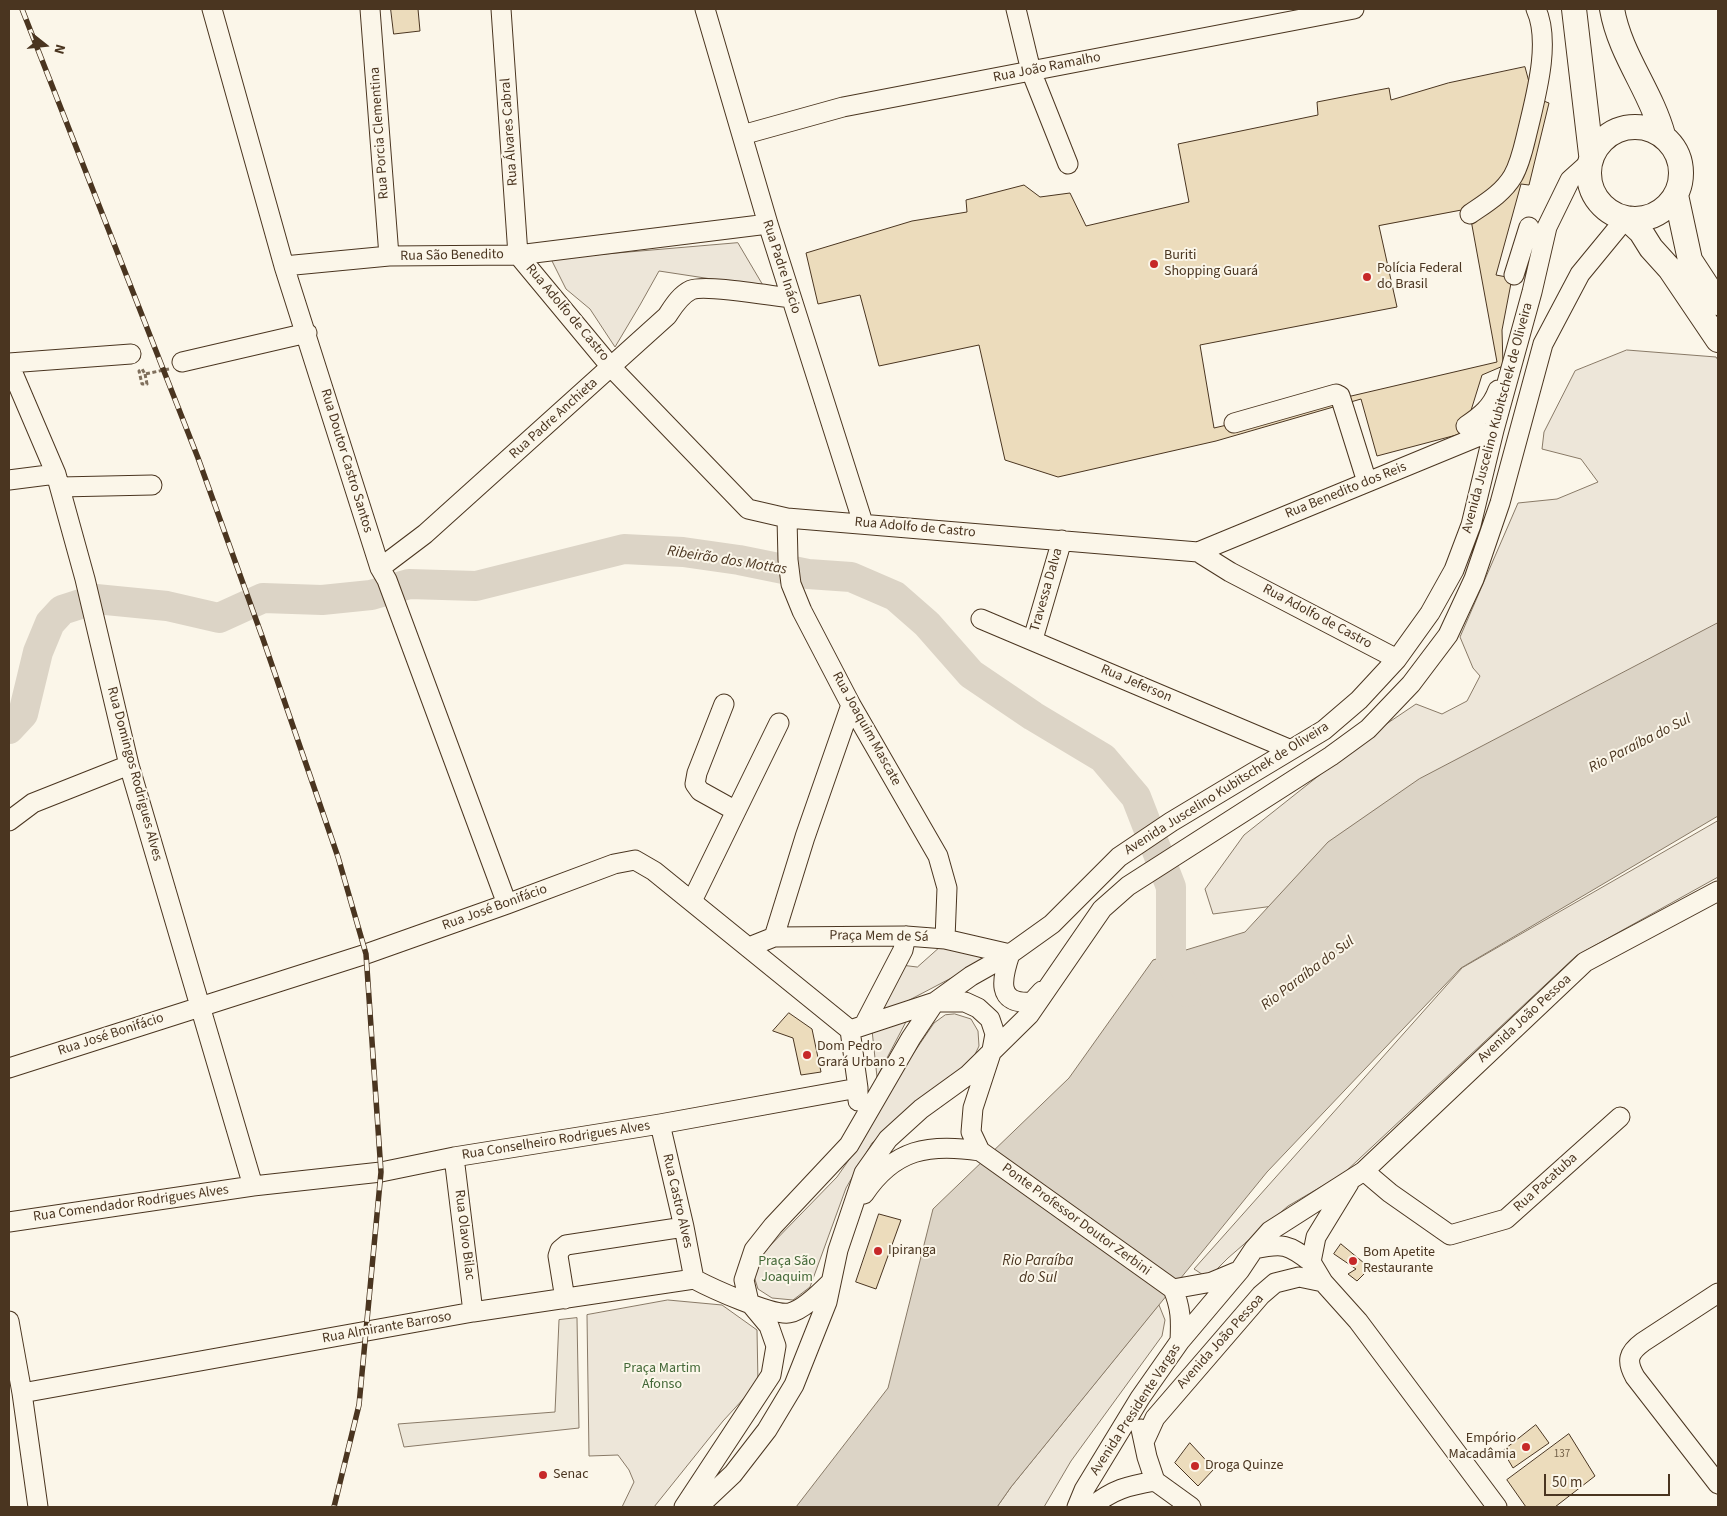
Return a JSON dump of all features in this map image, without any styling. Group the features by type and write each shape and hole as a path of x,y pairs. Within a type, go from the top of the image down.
{"main road":[{"path":"1574,9 1590,158 1588,176 1592,190 1599,203 1610,212 1626,218 1641,219 1657,214 1668,206 1676,195 1680,182 1681,167 1676,152 1663,136 1658,116 1627,56 1614,22 1612,9"},
{"path":"1590,158 1604,138 1616,130 1629,126 1643,127 1663,136"},
{"path":"1676,195 1680,265 1718,340"},
{"path":"1626,218 1641,232 1651,248 1680,265 1718,303"}],"street":[{"name":"Rua Doutor Castro Santos","path":"212,9 284,266 383,574 508,904"},
{"name":"Rua Porcia Clementina","path":"370,9 389,256"},
{"name":"Rua Álvares Cabral","path":"501,9 518,255"},
{"name":"Rua Padre Inácio","path":"705,9 768,224 863,523"},
{"path":"1016,9 1031,71 1068,164"},
{"name":"Rua João Ramalho","path":"742,135 843,107 1354,9"},
{"path":"1470,214 1500,194 1512,178 1519,164 1536,93 1541,55 1539,16 1536,9"},
{"path":"1567,9 1578,36"},
{"name":"Avenida Juscelino Kubitschek de Oliveira","path":"749,1302 744,1280 754,1250 772,1226 849,1144 911,1038 936,1002 971,976 1010,954 1052,924 1120,857 1171,822 1324,730 1359,700 1398,659 1430,613 1454,570 1471,525 1547,227 1570,180 1590,158"},
{"name":"Avenida Juscelino Kubitschek de Oliveira","path":"698,1507 733,1474 767,1430 794,1385 827,1302 838,1250 864,1173 888,1139 921,1109 968,1075 1028,1015 1102,909 1128,886 1331,756 1368,729 1411,684 1448,635 1474,579 1500,503 1543,344 1580,274 1626,218"},
{"name":"Rua São Benedito","path":"284,266 389,256 518,255 768,224"},
{"path":"1514,275 1529,226"},
{"name":"Rua Adolfo de Castro","path":"518,255 611,367 748,509 787,518 1198,552 1230,572 1398,659"},
{"name":"Rua Padre Anchieta","path":"383,574 667,316 678,300 690,290 706,288 791,298"},
{"path":"1466,426 1485,412 1494,401 1512,342 1518,328 1523,324"},
{"path":"177,365 306,333"},
{"path":"9,364 131,354"},
{"name":"Rua Domingos Rodrigues Alves","path":"9,364 58,481 85,579 129,765 253,1186"},
{"path":"1234,423 1336,394 1340,396 1367,482"},
{"name":"Rua Benedito dos Reis","path":"1198,552 1494,430"},
{"path":"9,480 152,485"},
{"name":"Rua Joaquim Mascate","path":"787,518 788,560 791,584 802,611 851,705 938,856 947,888 945,939"},
{"name":"Travessa Dalva","path":"1033,639 1062,540"},
{"name":"Rua Jeferson","path":"981,619 1033,639 1291,750"},
{"path":"724,704 697,774 695,784 700,791 736,811"},
{"path":"774,937 820,791 851,705"},
{"path":"692,901 779,723"},
{"path":"9,821 33,804 129,765"},
{"name":"Rua José Bonifácio","path":"9,1068 366,954 614,864 635,860 654,871 749,947 857,1028"},
{"name":"Avenida João Pessoa","path":"1240,1270 1254,1249 1270,1231 1358,1174 1585,962 1718,891"},
{"path":"858,1129 857,1028 903,950 906,936"},
{"name":"Praça Mem de Sá","path":"749,947 774,937 906,936 945,939 1010,954"},
{"path":"1010,954 1002,980 1004,991 1010,997 1021,1002 1032,1002 1058,973"},
{"path":"857,1028 936,1002 965,1002 978,1008 990,1019 995,1034 992,1050 973,1108 971,1132 982,1152"},
{"name":"Rua Conselheiro Rodrigues Alves","path":"253,1186 381,1172 454,1157 660,1124 858,1088"},
{"name":"Rua Pacatuba","path":"1358,1174 1390,1192 1450,1235 1506,1219 1620,1117"},
{"name":"Rua Castro Alves","path":"660,1124 694,1279"},
{"path":"848,1218 875,1178 902,1157 928,1149 956,1147 982,1152"},
{"name":"Ponte Professor Doutor Zerbini","path":"982,1152 1170,1288"},
{"name":"Rua Olavo Bilac","path":"454,1157 473,1312"},
{"name":"Avenida João Pessoa","path":"1311,1262 1316,1237 1358,1174"},
{"name":"Rua Comendador Rodrigues Alves","path":"9,1222 253,1186"},
{"path":"565,1299 558,1256 560,1250 566,1245 684,1227"},
{"path":"1254,1249 1277,1244 1296,1251 1311,1262 1323,1282 1358,1321 1496,1507"},
{"path":"1180,1341 1181,1317 1178,1302 1170,1288 1212,1282 1240,1270"},
{"name":"Avenida Presidente Vargas","path":"1077,1507 1084,1490 1140,1398 1180,1341 1240,1270"},
{"name":"Avenida João Pessoa","path":"1144,1442 1160,1411 1261,1295 1275,1283 1299,1277 1323,1282"},
{"path":"694,1279 770,1311 790,1313 811,1302 830,1284"},
{"name":"Rua Almirante Barroso","path":"22,1394 473,1312 694,1279"},
{"path":"1718,1293 1643,1342 1634,1349 1629,1358 1635,1377 1718,1484"},
{"path":"684,1507 771,1375 776,1346 769,1326 749,1302"},
{"path":"9,1321 22,1394 38,1507"},
{"path":"1140,1398 1141,1428 1155,1480 1191,1507"},
{"name":"Avenida Presidente Vargas","path":"1091,1507 1107,1495 1127,1486 1155,1480"}],"path":[{"path":"145,374 177,365"}],"green space":[{"path":"738,243 764,287 659,271 615,347 590,309 566,289 551,259"},
{"path":"1627,350 1716,357 1718,360 1718,639 1281,905 1213,914 1205,889 1244,835 1370,735 1416,704 1442,714 1467,701 1480,676 1473,668 1460,637 1518,503 1557,499 1598,482 1581,459 1542,449 1544,432 1575,371"},
{"path":"1718,821 1718,877 1576,956 1343,1174 1288,1206 1208,1278 1194,1269 1462,968"},
{"path":"946,942 993,956 879,1016 901,965 917,967"},
{"name":"Praça São Joaquim","path":"955,1014 971,1019 978,1031 979,1046 970,1065 872,1143 846,1188 810,1287 793,1300 772,1298 758,1289 753,1273 762,1254 837,1177 864,1138 898,1076 934,1023 945,1015"},
{"path":"908,1018 877,1077 872,1030"},
{"name":"Praça Martim Afonso","path":"668,1300 722,1305 757,1330 758,1383 723,1421 654,1507 622,1507 634,1482 629,1470 618,1455 589,1456 587,1315"},
{"path":"1159,1305 1165,1320 1162,1336 1071,1461 1044,1507 997,1507 1011,1487"}],"shaded area":[{"path":"577,1318 579,1428 404,1447 398,1424 555,1412 559,1320"}],"water":[{"name":"Rio Paraíba do Sul","path":"1718,623 1718,816 1461,968 1267,1172 1011,1487 997,1507 796,1507 888,1388 933,1209 1069,1078 1153,960 1245,932 1328,842 1419,779"}],"building":[{"path":"391,9 418,9 420,31 394,34"},
{"name":"Buriti Shopping Guará","path":"1525,67 1533,97 1549,103 1529,185 1521,184 1496,275 1512,278 1502,330 1503,366 1482,375 1464,433 1377,456 1361,399 1216,441 1058,477 1005,460 979,345 879,366 860,295 818,304 806,253 912,221 967,212 966,200 1024,185 1040,197 1070,193 1086,226 1189,202 1178,144 1318,115 1317,102 1389,88 1391,100 1448,83"},
{"path":"1469,209 1497,362 1214,428 1200,345 1397,307 1379,226"},
{"name":"Dom Pedro Grará Urbano 2","path":"789,1013 812,1029 821,1072 801,1075 793,1038 773,1031"},
{"name":"Ipiranga","path":"879,1214 901,1220 876,1289 856,1282"},
{"name":"Bom Apetite Restaurante","path":"1341,1244 1370,1268 1357,1281 1348,1274 1356,1269 1334,1254"},
{"name":"Empório Macadâmia","path":"1536,1425 1549,1443 1513,1468 1503,1451"},
{"path":"1569,1434 1595,1476 1555,1507 1526,1507 1507,1480"},
{"name":"Droga Quinze","path":"1190,1443 1214,1469 1198,1486 1175,1463"}],"waterway":[{"name":"Ribeirão dos Mottas","path":"9,729 23,714 38,652 50,623 62,610 96,599 167,606 219,618 263,598 322,600 371,595 409,584 476,586 624,549 683,552 739,560 808,574 851,577 895,596 927,624 971,674 1033,716 1103,758 1136,797 1171,887 1171,962 1187,992"}],"railway":[{"path":"22,9 198,458 338,857 366,954 381,1172 359,1405 334,1507"}],"place":[{"name":"Buriti Shopping Guará","path":"1154,264"},
{"name":"Polícia Federal do Brasil","path":"1367,277"},
{"name":"Dom Pedro Grará Urbano 2","path":"807,1055"},
{"name":"Ipiranga","path":"878,1251"},
{"name":"Bom Apetite Restaurante","path":"1353,1261"},
{"name":"Empório Macadâmia","path":"1526,1447"},
{"name":"Droga Quinze","path":"1195,1466"},
{"name":"Senac","path":"543,1475"}]}
